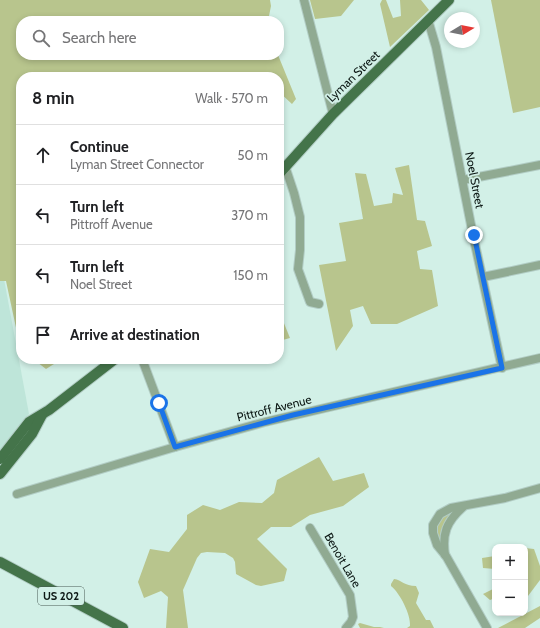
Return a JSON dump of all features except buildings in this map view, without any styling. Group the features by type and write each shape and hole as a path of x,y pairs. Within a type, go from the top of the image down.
{"main road":[{"name":"Lyman Street","path":"284,168 333,114 449,0"},
{"path":"0,459 29,422 42,414 108,364"},
{"path":"0,474 32,434 42,414"},
{"name":"US 202","path":"0,562 123,628"}],"street":[{"path":"304,0 333,114"},
{"name":"Noel Street","path":"428,20 436,47 502,368"},
{"path":"463,180 540,165"},
{"path":"284,174 294,193 300,217 300,250 298,269 310,302 320,304"},
{"path":"483,277 540,265"},
{"name":"Pittroff Avenue","path":"17,494 175,447 300,413 502,368 540,358"},
{"path":"144,364 175,447"},
{"path":"487,628 446,556 435,542 433,525 443,512 451,508 463,507 505,498 540,488"},
{"path":"446,556 444,539 446,529 454,516 463,507"},
{"name":"Benoit Lane","path":"310,528 350,595 352,617 351,622 346,628"}],"shaded area":[{"path":"4,279 16,344 16,364 20,364 29,414 0,450 0,280"}],"green space":[{"path":"0,0 270,0 271,6 269,16 16,16 16,60 280,60 296,99 292,104 284,97 284,72 16,72 16,328 6,281 0,281"},
{"path":"310,0 354,0 341,16 315,19"},
{"path":"382,0 386,0 393,18 401,16 400,0 421,0 429,10 390,47 380,4"},
{"path":"491,0 540,0 540,107 513,113"},
{"path":"409,165 417,220 425,221 432,246 417,251 420,269 432,270 438,306 397,324 371,324 363,306 350,310 353,326 336,351 319,265 346,261 339,223 363,219 355,173 366,174 374,206 392,203 393,193 403,195 395,168"},
{"path":"284,323 290,338 284,340"},
{"path":"40,364 54,364 46,369"},
{"path":"319,457 333,481 364,473 369,487 343,506 310,515 291,527 271,527 257,539 287,569 284,581 261,586 256,585 236,574 235,562 233,558 225,553 201,553 197,558 183,590 188,628 166,628 168,597 161,591 144,598 138,582 150,549 169,552 187,529 187,515 203,505 220,510 239,502 262,503 274,493 277,480"},
{"path":"452,511 453,512 441,542 439,543 435,530 440,517"},
{"path":"528,548 534,549 540,566 540,580 528,596"},
{"path":"492,556 492,569 483,568 482,558"},
{"path":"394,579 416,586 419,593 416,603 426,620 430,620 434,628 407,628 410,626 409,616 401,599 391,586"},
{"path":"492,590 492,599 490,600 483,594"},
{"path":"540,606 540,618 525,628 498,628 521,616 528,616 528,612"},
{"path":"360,623 384,628 360,628 358,624"}],"route":[{"path":"159,403 175,447 293,415 502,368 474,235"}]}
